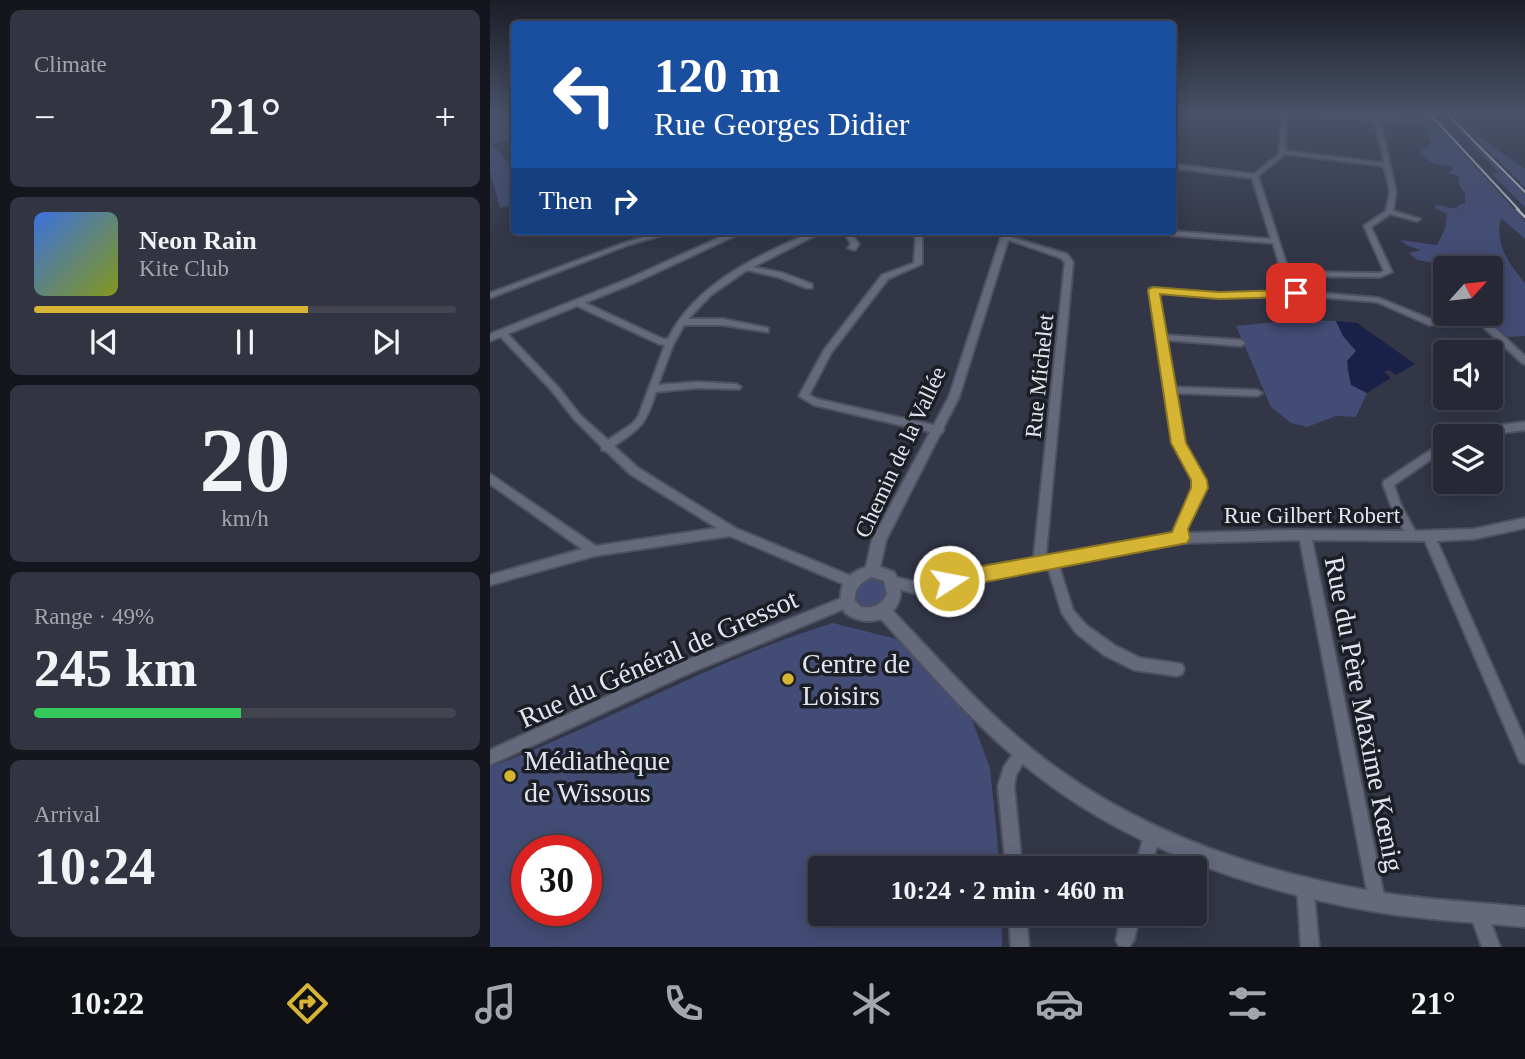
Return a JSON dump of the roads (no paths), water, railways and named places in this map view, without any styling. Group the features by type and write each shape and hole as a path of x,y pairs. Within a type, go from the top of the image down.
{"street":[{"path":"1176,166 1255,176 1276,158"},
{"path":"1333,158 1387,165"},
{"path":"1255,176 1285,270 1290,274 1386,274 1388,272 1367,226 1389,212 1393,192 1386,158"},
{"path":"1389,212 1417,219"},
{"path":"1176,234 1275,241"},
{"path":"490,296 626,244 659,235"},
{"path":"490,338 578,303 732,235"},
{"path":"606,447 635,427 642,418 671,342 682,322 704,297 748,268 813,235"},
{"path":"849,235 855,244 852,248"},
{"path":"919,235 918,264 885,277 827,352 804,396 814,402 939,430"},
{"name":"Chemin de la Vallée","path":"872,571 879,540 954,397 1006,235"},
{"name":"Rue Michelet","path":"1009,235 1069,259 1040,555 1047,562"},
{"path":"748,268 809,286"},
{"path":"1181,538 1180,529 1199,488 1199,480 1179,443 1153,290 1219,296 1296,293 1379,300 1433,322"},
{"path":"578,303 662,342 671,342"},
{"path":"682,322 716,322 765,330"},
{"path":"1488,326 1525,361"},
{"path":"502,332 606,447 634,471 731,531 852,582"},
{"path":"1161,337 1241,343"},
{"path":"653,389 697,385 736,387"},
{"path":"1169,390 1257,393"},
{"path":"1503,429 1525,426"},
{"path":"1412,536 1388,484 1433,453"},
{"path":"490,478 594,551"},
{"name":"Rue Gilbert Robert","path":"894,582 913,587 1181,538 1429,536 1474,534 1525,523"},
{"path":"490,580 594,551 731,531"},
{"name":"Rue du Père Maxime Kœnig","path":"1305,535 1377,901"},
{"path":"1429,536 1525,757"},
{"path":"1047,562 1054,568 1068,613 1081,629 1109,650 1139,665 1177,669"},
{"path":"872,571 883,572 894,582 895,596 884,611 861,615 850,608 847,602 852,582 872,571"},
{"name":"Rue du Général de Gressot","path":"490,758 519,747 680,670 847,602"},
{"path":"884,611 1023,751 1070,789 1152,834 1265,876 1305,885 1377,901 1525,917"},
{"path":"1013,856 1006,786 1009,772 1023,751"},
{"path":"1146,856 1152,834"},
{"path":"1305,885 1310,947"},
{"path":"1479,913 1491,947"},
{"path":"1019,926 1020,947"},
{"path":"1125,940 1129,926"}],"railway":[{"path":"1471,158 1519,210"},
{"path":"1491,158 1525,192"},
{"path":"1517,209 1525,217"}],"place":[{"name":"Centre de Loisirs","path":"788,679"},
{"name":"Médiathèque de Wissous","path":"510,776"}]}
